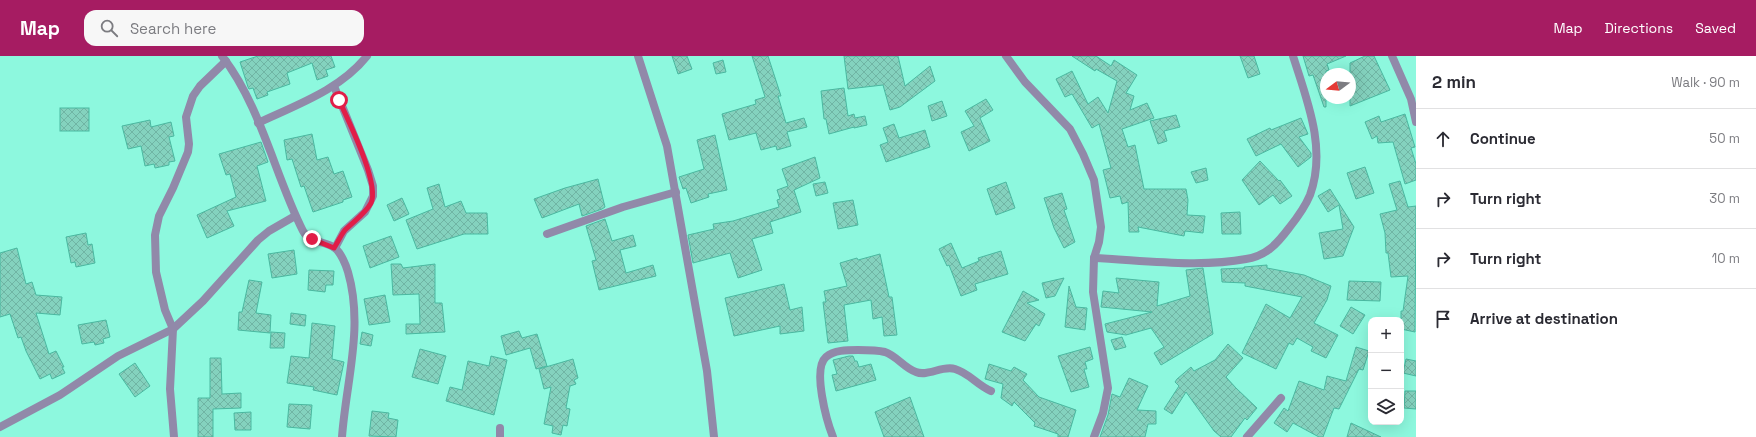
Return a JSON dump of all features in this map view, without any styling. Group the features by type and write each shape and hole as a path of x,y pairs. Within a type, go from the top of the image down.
{"street":[{"path":"258,123 334,86 348,77 367,56"},
{"path":"638,56 667,146 707,371 714,437"},
{"path":"1006,56 1025,82 1070,130 1083,154 1094,180 1101,227 1099,242 1094,258 1093,292 1095,313 1108,388 1103,413 1094,437"},
{"path":"1094,258 1163,262 1221,262 1256,257 1278,244 1310,196 1317,160 1315,137 1308,103 1293,56"},
{"path":"1392,56 1413,100 1416,122"},
{"path":"174,437 170,389 173,329 165,310 156,272 154,247 157,222 188,152 189,144 186,117 193,96 224,58 239,82 270,149 295,216 305,234 334,248 343,260 348,272 355,320 352,369 344,407 342,437"},
{"path":"334,86 373,186 373,196 365,212 344,231 334,248"},
{"path":"547,234 616,209 676,192"},
{"path":"0,427 60,395 118,356 173,329 203,302 258,240 269,231 295,216"},
{"path":"833,437 822,396 821,365 825,358 844,350 886,352 911,370 918,373 944,368 954,369 972,378 979,386 991,391"},
{"path":"1247,437 1281,398"},
{"path":"500,428 500,437"}],"building":[{"path":"258,56 331,56 335,67 326,70 328,76 317,80 312,63 287,73 290,84 267,92 268,95 257,99 253,88 249,89 248,87 240,62"},
{"path":"672,56 687,56 692,69 678,74"},
{"path":"752,56 768,56 781,96 778,96 786,123 804,118 807,127 787,132 791,146 777,150 776,146 761,150 756,133 729,140 722,114 756,104 755,100 765,97"},
{"path":"844,56 898,56 905,86 930,66 935,81 900,107 890,110 883,85 848,89"},
{"path":"1072,56 1096,56 1111,66 1114,60 1137,75 1126,93 1134,96 1130,110 1147,103 1154,118 1122,129 1128,147 1135,145 1144,189 1186,189 1188,200 1187,215 1205,216 1203,233 1185,231 1184,236 1138,227 1139,232 1129,232 1128,202 1122,204 1120,196 1110,198 1103,170 1111,168 1099,124 1092,128 1072,94 1065,97 1056,79 1072,71 1088,104 1098,97 1108,113 1117,81 1096,69 1095,71"},
{"path":"1240,56 1254,56 1260,74 1248,78"},
{"path":"1303,56 1346,56 1327,64 1328,68 1320,68 1320,95 1313,75 1309,76"},
{"path":"1365,56 1374,56 1390,90 1356,104 1356,68 1350,68 1350,63"},
{"path":"723,60 726,72 716,74 713,63"},
{"path":"844,88 848,116 854,114 855,118 865,116 867,125 829,134 826,119 824,119 821,91"},
{"path":"986,99 993,110 980,118 990,141 969,151 961,132 974,126 965,111"},
{"path":"942,101 947,116 932,121 928,106"},
{"path":"60,108 89,108 89,131 60,131"},
{"path":"1405,114 1415,147 1411,148 1416,164 1416,180 1405,184 1393,142 1378,143 1377,136 1372,139 1365,122 1379,116 1381,122"},
{"path":"1176,115 1180,127 1164,131 1167,141 1158,144 1150,121"},
{"path":"1301,118 1308,134 1299,137 1311,153 1311,157 1298,167 1281,144 1256,156 1247,139 1270,128 1271,130"},
{"path":"150,120 151,127 171,122 174,136 169,137 175,161 169,162 169,165 155,168 154,164 145,166 141,146 128,149 122,126"},
{"path":"894,124 899,138 925,130 930,147 886,162 880,145 888,142 883,128"},
{"path":"312,134 317,160 328,157 334,174 343,171 352,197 343,200 343,202 313,212 304,186 301,187 292,159 287,160 284,140"},
{"path":"715,135 727,190 708,194 709,197 691,203 686,188 683,189 679,177 704,169 697,140"},
{"path":"261,142 268,162 257,166 266,201 227,211 234,226 207,238 197,215 236,197 230,174 226,175 219,154"},
{"path":"815,157 820,178 794,190 801,212 770,222 773,233 752,239 762,270 738,278 730,253 693,263 688,235 714,229 713,224 733,221 779,207 777,200 780,199 777,190 788,186 782,169"},
{"path":"1260,161 1279,181 1280,180 1292,196 1280,204 1273,195 1259,205 1242,180"},
{"path":"1365,167 1374,193 1356,199 1347,173"},
{"path":"1206,168 1208,180 1196,183 1191,172"},
{"path":"598,179 605,207 582,216 579,204 542,218 534,199 565,188"},
{"path":"1400,181 1408,207 1416,206 1415,332 1404,330 1404,317 1401,317 1408,276 1391,277 1388,253 1386,253 1385,233 1380,214 1397,210 1389,184"},
{"path":"825,182 828,193 816,196 813,184"},
{"path":"1006,182 1015,208 996,215 987,189"},
{"path":"439,184 445,207 461,201 466,213 487,213 488,234 464,234 417,249 406,220 433,209 427,188"},
{"path":"1330,189 1354,227 1343,256 1324,259 1319,233 1343,229 1339,205 1328,212 1318,196"},
{"path":"1062,193 1067,209 1064,210 1075,242 1064,248 1054,228 1044,198"},
{"path":"402,198 409,214 394,221 387,205"},
{"path":"853,200 858,225 838,229 833,203"},
{"path":"1240,212 1241,234 1222,234 1221,213"},
{"path":"605,219 612,241 633,235 636,246 620,250 626,273 653,265 656,276 599,290 592,261 596,260 586,226"},
{"path":"86,233 88,245 92,244 95,263 76,267 75,262 71,263 66,237"},
{"path":"391,236 399,257 370,268 363,246"},
{"path":"951,243 962,268 979,261 978,258 1001,251 1008,274 975,284 977,290 961,296 949,265 947,266 939,249"},
{"path":"17,248 26,284 32,282 36,295 62,297 60,315 36,313 49,354 56,351 64,367 62,367 65,373 52,379 50,374 40,379 26,351 21,337 18,338 10,314 0,317 0,253"},
{"path":"294,250 297,274 272,278 268,254"},
{"path":"880,254 889,297 892,297 897,335 884,336 882,317 873,319 871,300 844,305 848,341 828,343 823,302 826,302 824,291 847,286 840,263"},
{"path":"391,264 401,264 403,268 435,264 435,303 442,303 445,332 406,334 406,324 420,324 419,294 393,295"},
{"path":"1267,265 1267,268 1304,275 1331,286 1327,300 1314,323 1338,335 1326,358 1311,351 1313,347 1297,338 1293,345 1289,343 1276,369 1242,353 1266,304 1290,318 1302,297 1245,286 1245,283 1222,282 1221,269"},
{"path":"1203,268 1213,334 1161,365 1154,353 1164,347 1151,328 1126,335 1107,332 1105,324 1152,312 1101,307 1103,291 1119,293 1116,278 1159,282 1157,306 1190,296 1186,270"},
{"path":"309,270 334,271 333,285 326,285 325,292 308,290"},
{"path":"1064,278 1055,296 1046,298 1042,283"},
{"path":"249,280 262,282 256,313 271,315 270,333 238,330 239,312 242,312"},
{"path":"1349,281 1381,282 1380,301 1347,300"},
{"path":"784,284 790,310 802,307 804,331 780,334 780,326 734,336 725,298"},
{"path":"1069,286 1076,307 1087,308 1085,330 1065,327"},
{"path":"1023,291 1039,300 1027,303 1045,314 1039,326 1036,324 1025,341 1002,332"},
{"path":"385,295 390,322 369,325 364,299"},
{"path":"1351,307 1365,315 1353,334 1340,326"},
{"path":"291,313 306,315 305,326 290,324"},
{"path":"106,320 110,337 103,339 104,343 95,345 94,342 82,344 78,325"},
{"path":"312,323 335,326 332,359 344,362 337,395 313,390 314,387 287,383 291,356 309,358"},
{"path":"519,331 522,338 537,334 547,366 536,369 530,348 506,355 501,336"},
{"path":"271,332 285,333 284,348 270,348"},
{"path":"362,332 373,335 371,346 360,344"},
{"path":"1122,337 1126,347 1115,350 1111,340"},
{"path":"1228,344 1243,358 1226,377 1257,408 1247,420 1245,418 1231,437 1221,437 1214,431 1186,392 1172,414 1164,409 1179,386 1175,382 1177,379 1191,367 1194,371 1215,360"},
{"path":"1090,347 1093,359 1085,362 1087,369 1084,369 1089,387 1071,392 1058,356"},
{"path":"1356,347 1368,351 1363,370 1359,369 1339,409 1334,408 1323,437 1319,437 1293,423 1287,432 1274,423 1284,408 1288,411 1299,381 1324,390 1327,376 1346,381"},
{"path":"420,349 446,356 438,384 412,377"},
{"path":"491,356 507,360 494,415 446,401 450,387 462,390 468,361 489,366"},
{"path":"853,356 859,367 871,364 876,380 836,391 832,375 837,374 833,360"},
{"path":"210,358 221,358 222,394 241,393 241,408 213,409 213,437 198,437 198,398 210,398"},
{"path":"573,359 578,378 574,380 576,384 570,386 566,408 570,409 567,426 563,425 561,435 552,433 553,426 544,424 551,387 544,389 539,369"},
{"path":"1406,359 1416,361 1416,376 1404,373"},
{"path":"135,363 150,386 135,397 119,374"},
{"path":"989,364 1011,371 1014,367 1027,374 1023,380 1039,397 1076,410 1068,437 1058,437 1058,434 1034,426 1035,423 1014,402 1012,406 1001,398 1003,384 985,379"},
{"path":"1129,378 1148,386 1137,410 1156,411 1156,424 1148,424 1145,437 1100,437 1108,415 1112,394 1120,397"},
{"path":"1405,391 1416,391 1416,409 1404,408"},
{"path":"910,397 924,437 884,437 875,412"},
{"path":"289,404 312,405 310,429 287,427"},
{"path":"372,411 389,413 388,418 398,420 396,437 369,436"},
{"path":"251,412 251,430 235,430 234,413"},
{"path":"1351,423 1381,437 1347,437"}],"route":[{"path":"312,239 334,248 344,231 365,212 373,196 373,186 368,170 339,100"}]}
